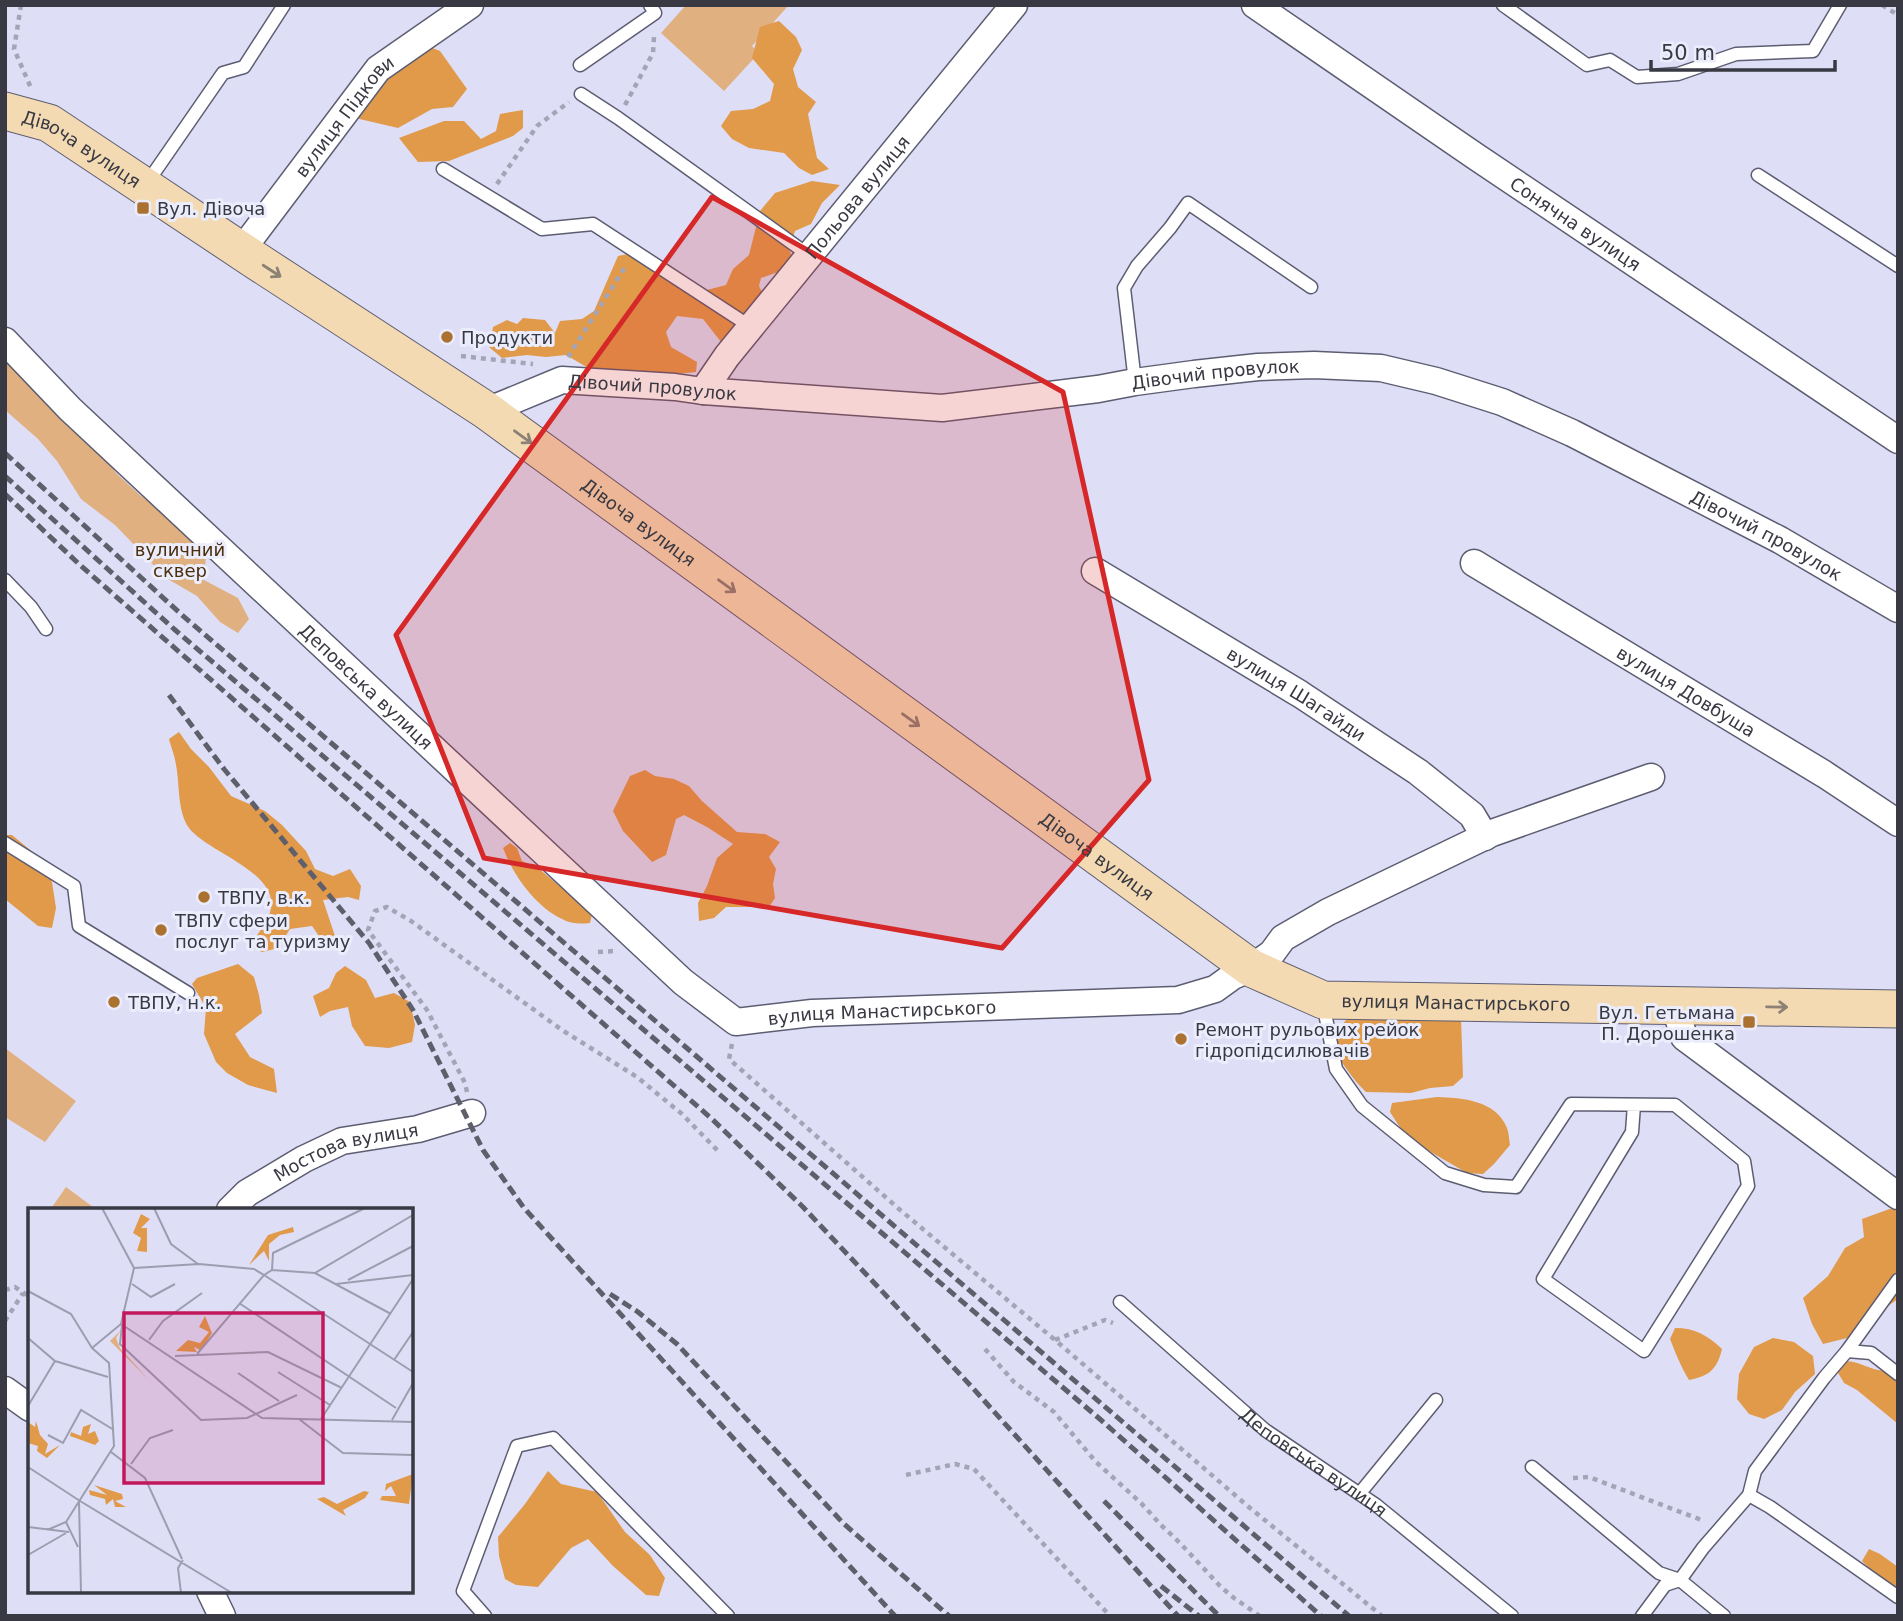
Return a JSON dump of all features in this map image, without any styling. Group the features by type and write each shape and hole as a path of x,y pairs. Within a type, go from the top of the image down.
{"main road":[{"name":"Дівоча вулиця","path":"5,111 49,123 487,411 1251,968"},
{"name":"вулиця Манастирського","path":"1251,968 1323,1000 1675,1006 1893,1001"}],"street":[{"name":"вулиця Підкови","path":"241,251 378,69 470,5"},
{"name":"Польова вулиця","path":"703,391 727,356 1014,5"},
{"name":"Сонячна вулиця","path":"1255,5 1898,440"},
{"name":"Деповська вулиця","path":"5,341 70,410 674,974 736,1022"},
{"name":"Дівочий провулок","path":"487,411 562,374 703,391 942,408 1258,367 1314,365 1381,368 1436,381 1502,402 1572,433 1780,540 1898,609"},
{"name":"вулиця Довбуша","path":"1474,563 1824,774 1898,823"},
{"name":"вулиця Шагайди","path":"1095,571 1300,694 1418,772 1472,815 1485,837"},
{"path":"1251,968 1272,953 1283,938 1328,912 1485,837 1651,776"},
{"name":"вулиця Манастирського","path":"736,1022 812,1013 1178,1000 1215,989 1233,976 1251,968"},
{"path":"1675,1006 1684,1037 1898,1196"},
{"name":"Мостова вулиця","path":"232,1208 247,1193 304,1159 342,1141 418,1129 472,1113"},
{"path":"5,1390 28,1407"},
{"path":"211,1593 222,1616"}],"lane":[{"path":"144,186 223,74 244,66 284,5"},
{"path":"1503,5 1587,65 1610,60 1637,77 1678,74 1736,54 1813,51 1840,5"},
{"path":"580,65 652,9"},
{"path":"581,93 810,256"},
{"path":"443,169 542,229 593,224 751,328"},
{"path":"1758,175 1898,266"},
{"path":"1135,382 1124,288 1137,266 1188,203 1311,287"},
{"path":"5,580 31,607 46,629"},
{"path":"5,843 74,886 79,926 188,993"},
{"path":"1323,1000 1336,1069 1362,1106 1445,1173 1484,1185 1516,1187 1571,1104 1675,1105 1744,1161 1748,1186 1644,1351 1543,1279 1632,1132 1634,1105"},
{"path":"1642,1616 1665,1585 1680,1580 1749,1495 1755,1471 1898,1280"},
{"name":"Деповська вулиця","path":"1120,1301 1265,1430 1377,1504 1512,1616"},
{"path":"1847,1351 1871,1353 1898,1374"},
{"path":"1360,1493 1436,1400"},
{"path":"485,1616 463,1591 517,1446 553,1438 728,1616"},
{"path":"1532,1467 1659,1573 1680,1580 1724,1616"},
{"path":"1749,1495 1898,1597"}],"path":[{"path":"1882,5 1898,15"},
{"path":"618,118 653,53 652,9"},
{"path":"488,196 537,126 581,93"},
{"path":"456,356 562,374 635,251"},
{"path":"472,1113 465,1083 427,1010 368,930 374,911 387,907 411,921 562,1030 637,1077 682,1114 718,1151"},
{"path":"736,1022 729,1059 899,1209 1250,1508 1382,1616"},
{"path":"796,1130 803,1125"},
{"path":"5,1290 15,1287 28,1296"},
{"path":"5,1321 23,1293"},
{"path":"1055,1340 1105,1320 1116,1324"},
{"path":"985,1349 1014,1382 1054,1412 1096,1462 1141,1503 1220,1586 1260,1616"},
{"path":"906,1475 955,1464 974,1469 1110,1616"},
{"path":"1547,1479 1589,1477 1721,1527"}],"highlighted area":[{"path":"712,197 1063,392 1149,780 1002,948 484,858 396,635"}],"green space":[{"path":"686,5 789,5 752,46 759,53 724,91 661,33"},
{"name":"вуличний сквер","path":"5,361 28,375 100,450 117,474 164,512 179,529 202,544 206,556 204,580 238,598 249,619 238,633 220,622 197,596 166,578 115,525 81,499 57,461 38,439 5,410"},
{"path":"5,1048 76,1101 45,1142 5,1117"},
{"path":"66,1187 94,1208 51,1208"}],"shaded area":[{"path":"779,21 796,37 802,50 793,69 798,87 816,102 808,114 817,158 829,169 812,175 799,168 784,153 749,148 732,139 721,126 731,111 753,109 770,101 774,84 752,58 760,27"},
{"path":"417,42 440,51 467,89 453,107 432,109 398,128 351,117"},
{"path":"523,110 523,128 513,136 449,161 418,162 399,138 444,121 464,121 481,139 496,131 500,114"},
{"path":"812,181 840,185 822,203 811,224 795,231 789,250 798,265 761,278 759,286 767,302 725,347 703,319 677,316 666,332 671,347 697,362 696,372 677,374 590,369 566,355 502,358 489,347 493,327 507,320 517,324 523,318 545,320 555,333 560,321 582,319 594,311 618,256 642,251 655,260 667,263 703,291 726,285 733,269 749,255 760,211 775,193"},
{"path":"179,732 231,796 265,811 282,825 306,851 315,869 333,876 350,869 361,886 359,900 348,897 323,900 337,942 323,942 312,926 290,929 278,948 262,952 250,946 270,913 270,895 263,883 252,873 198,837 185,821 169,739"},
{"path":"645,770 655,776 674,779 689,786 737,832 765,834 780,842 769,857 776,869 773,884 775,898 769,907 726,907 714,918 699,921 698,903 717,858 733,844 684,815 676,819 666,855 652,862 623,831 613,811 630,776"},
{"path":"5,835 12,835 41,859 52,882 56,908 52,928 38,926 5,899"},
{"path":"510,843 517,848 522,861 538,868 563,889 582,898 593,910 590,923 565,921 534,898 507,858 503,848"},
{"path":"238,964 254,977 262,1013 235,1034 250,1057 274,1069 277,1093 248,1085 227,1073 216,1062 204,1034 206,1008 192,984 197,978"},
{"path":"345,966 366,980 375,998 394,993 410,1002 415,1025 412,1042 389,1048 365,1046 352,1026 348,1007 330,1011 320,1017 313,996 329,988 336,973"},
{"path":"1349,1017 1461,1017 1463,1077 1453,1086 1411,1093 1366,1092 1332,1049 1342,1024"},
{"path":"1437,1097 1477,1102 1495,1111 1502,1119 1508,1130 1510,1145 1483,1174 1467,1173 1405,1135 1390,1112 1392,1103"},
{"path":"1895,1207 1898,1211 1898,1299 1888,1306 1867,1333 1823,1344 1812,1324 1803,1298 1828,1276 1845,1248 1864,1237 1862,1219"},
{"path":"1675,1328 1700,1333 1722,1349 1712,1371 1689,1380 1670,1339"},
{"path":"1773,1338 1794,1342 1813,1356 1815,1374 1795,1392 1782,1410 1764,1419 1749,1414 1737,1399 1739,1374 1754,1347"},
{"path":"1843,1361 1898,1376 1898,1424 1857,1390 1844,1383 1837,1371"},
{"path":"548,1471 561,1484 597,1492 625,1532 650,1555 665,1578 659,1596 646,1595 588,1539 571,1548 538,1587 516,1585 505,1579 499,1556 498,1537"},
{"path":"1869,1549 1898,1567 1898,1591 1862,1561"}],"railway":[{"path":"5,453 182,615 1349,1616"},
{"path":"5,476 174,629 1101,1420 1321,1616"},
{"path":"5,494 80,565 712,1119 803,1207 971,1386 1178,1616"},
{"path":"169,695 224,769 369,943 413,1010 483,1150 524,1208 895,1616"},
{"path":"610,1294 638,1312 677,1344 843,1523 949,1616"},
{"path":"1104,1501 1219,1616"},
{"path":"1161,1586 1199,1616"}],"place":[{"name":"Вул. Дівоча","path":"143,208"},
{"name":"Продукти","path":"447,337"},
{"name":"ТВПУ, в.к.","path":"204,897"},
{"name":"ТВПУ сфери послуг та туризму","path":"161,930"},
{"name":"ТВПУ, н.к.","path":"114,1002"},
{"name":"Вул. Гетьмана П. Дорошенка","path":"1749,1022"},
{"name":"Ремонт рульових рейок гідропідсилювачів","path":"1181,1039"}]}
